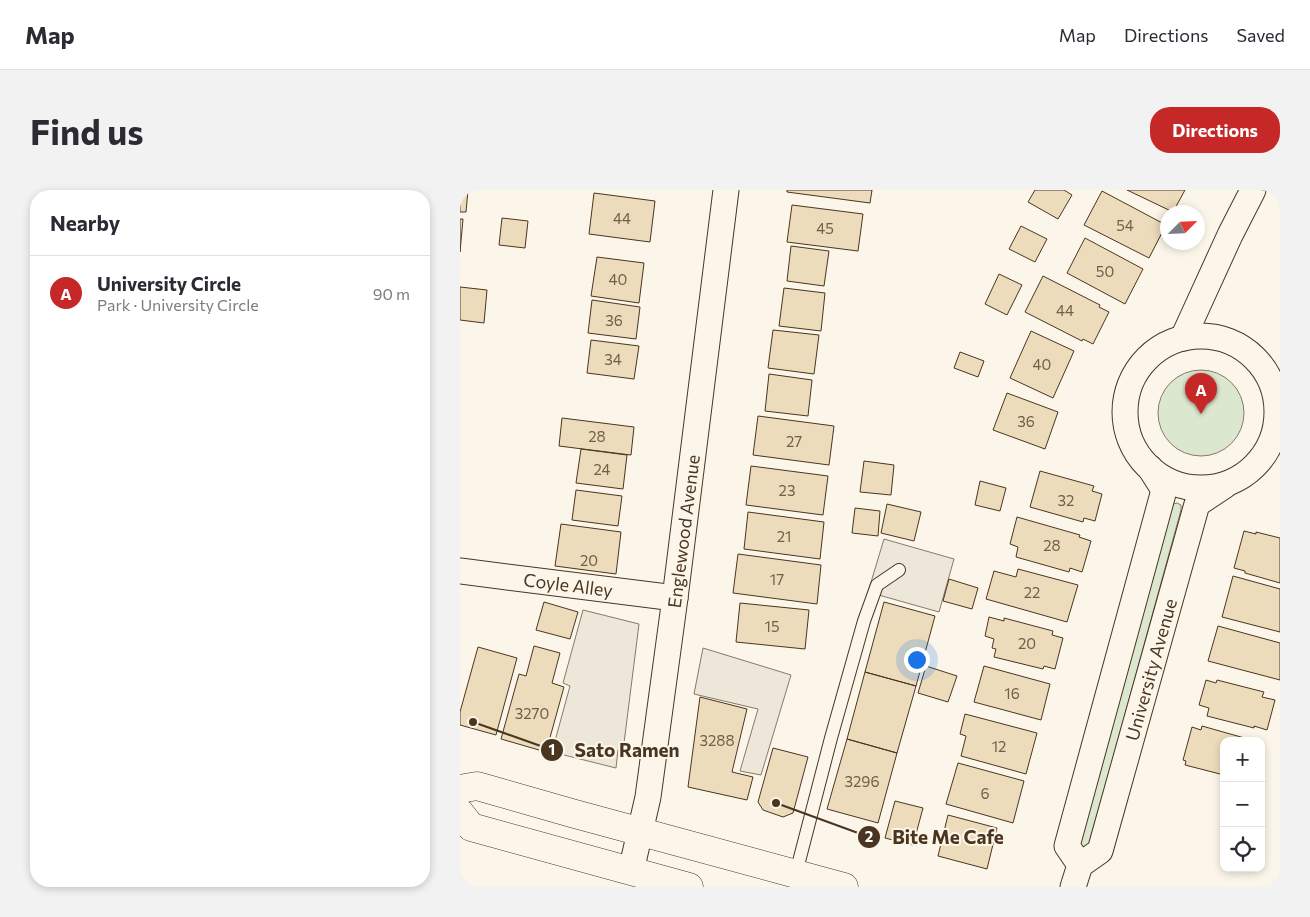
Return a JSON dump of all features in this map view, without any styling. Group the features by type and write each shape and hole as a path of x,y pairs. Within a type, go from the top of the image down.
{"main road":[{"path":"460,789 477,786 844,887"},
{"path":"460,813 471,827 689,887"}],"street":[{"name":"Englewood Avenue","path":"631,871 648,797 726,190"},
{"path":"1183,338 1230,235 1254,190"},
{"path":"1257,463 1269,446 1275,428 1278,407 1272,387 1262,368 1248,352 1230,342 1210,336 1183,338 1166,344 1151,354 1139,368 1130,384 1126,401 1126,420 1130,438 1138,454 1150,468 1164,478 1180,485 1197,488 1214,487 1231,482 1245,474 1257,463 1280,448"},
{"name":"University Avenue","path":"1150,468 1164,490 1067,846 1076,876 1100,851 1197,504 1231,482"},
{"name":"Coyle Alley","path":"460,571 675,598"}],"lane":[{"path":"796,873 864,621 877,585 899,570"}],"green space":[{"path":"1201,370 1217,374 1231,383 1240,397 1244,413 1240,429 1231,443 1217,452 1201,456 1185,452 1171,443 1162,429 1158,413 1162,397 1171,383 1185,374"},
{"path":"1173,504 1181,505 1181,510 1089,845 1086,848 1078,846"}],"shaded area":[{"path":"884,539 954,559 939,612 868,592"},
{"path":"583,610 639,624 623,751 618,750 616,768 552,752 570,686 563,683"},
{"path":"703,648 791,675 761,775 740,771 758,709 694,694"}],"building":[{"path":"460,190 468,190 466,212 460,212"},
{"path":"787,190 872,190 870,203 787,192"},
{"path":"1035,190 1064,190 1072,195 1058,219 1028,202"},
{"path":"1127,190 1185,190 1177,205 1160,206"},
{"path":"1102,191 1160,222 1160,237 1149,258 1084,225"},
{"path":"594,193 655,201 650,242 589,234"},
{"path":"792,205 863,214 858,251 787,242"},
{"path":"502,218 528,221 525,248 499,245"},
{"path":"460,219 463,219 460,252"},
{"path":"1021,226 1047,239 1035,262 1009,249"},
{"path":"1085,238 1143,269 1125,304 1067,273"},
{"path":"791,246 829,251 824,286 787,281"},
{"path":"597,257 644,263 639,303 591,296"},
{"path":"999,274 1022,285 1007,315 985,304"},
{"path":"1043,276 1100,305 1099,307 1109,312 1093,344 1083,339 1082,341 1025,312"},
{"path":"460,287 487,290 484,323 460,320"},
{"path":"784,288 825,293 821,331 779,326"},
{"path":"592,300 640,307 636,339 588,333"},
{"path":"773,330 819,335 814,374 768,368"},
{"path":"1031,331 1074,351 1053,398 1010,378"},
{"path":"591,340 639,346 634,379 587,373"},
{"path":"960,352 984,361 978,377 954,368"},
{"path":"769,374 812,380 808,416 765,411"},
{"path":"1007,393 1058,412 1045,449 993,430"},
{"path":"758,416 834,426 829,465 753,455"},
{"path":"562,418 634,427 631,455 559,446"},
{"path":"581,449 627,455 623,489 576,483"},
{"path":"864,461 894,465 891,495 860,492"},
{"path":"751,466 828,476 823,515 746,505"},
{"path":"1040,471 1094,486 1092,491 1102,494 1095,521 1084,518 1083,522 1030,507"},
{"path":"980,481 1006,488 1000,511 975,505"},
{"path":"576,490 622,496 618,526 572,520"},
{"path":"887,504 921,512 914,541 881,533"},
{"path":"855,508 880,511 878,536 852,533"},
{"path":"748,512 824,522 820,559 744,549"},
{"path":"1017,517 1080,535 1079,537 1091,541 1082,572 1070,568 1069,572 1016,557 1018,547 1010,544"},
{"path":"561,524 621,532 616,574 555,566"},
{"path":"1244,531 1280,538 1280,583 1234,568"},
{"path":"738,554 821,565 817,604 733,593"},
{"path":"1018,569 1078,585 1067,622 986,599 994,571 1016,577"},
{"path":"1233,576 1280,589 1280,632 1222,617"},
{"path":"949,579 978,588 972,609 943,601"},
{"path":"544,602 578,612 570,639 536,630"},
{"path":"884,602 935,616 916,686 865,672"},
{"path":"740,603 809,610 805,649 736,642"},
{"path":"989,617 1004,621 1004,618 1053,631 1052,635 1063,638 1055,669 1044,666 1043,669 994,657 996,649 992,648 994,639 985,636"},
{"path":"1218,626 1280,643 1280,680 1208,661"},
{"path":"534,646 560,653 552,683 564,687 546,752 501,739 519,674 526,676"},
{"path":"478,647 517,658 496,735 460,725 460,712"},
{"path":"926,666 957,676 948,702 918,693"},
{"path":"984,666 1050,684 1041,720 974,702"},
{"path":"865,672 916,686 897,753 847,739"},
{"path":"1206,680 1216,683 1217,680 1264,692 1262,697 1275,700 1267,730 1207,716 1209,708 1199,705"},
{"path":"700,697 747,709 732,772 753,777 747,800 688,787"},
{"path":"965,714 1037,733 1026,774 961,756 966,736 960,734"},
{"path":"1202,726 1241,737 1220,737 1220,774 1185,765 1186,761 1183,760 1192,727 1201,730"},
{"path":"847,739 897,753 878,823 827,809"},
{"path":"773,748 808,757 793,813 783,817 763,810 758,802"},
{"path":"958,763 1024,781 1013,823 946,804"},
{"path":"895,801 923,808 913,845 885,838"},
{"path":"948,815 997,828 987,869 938,856"}],"place":[{"name":"University Circle","path":"1201,414"},
{"name":"Sato Ramen","path":"473,722"},
{"name":"Bite Me Cafe","path":"776,803"}]}
